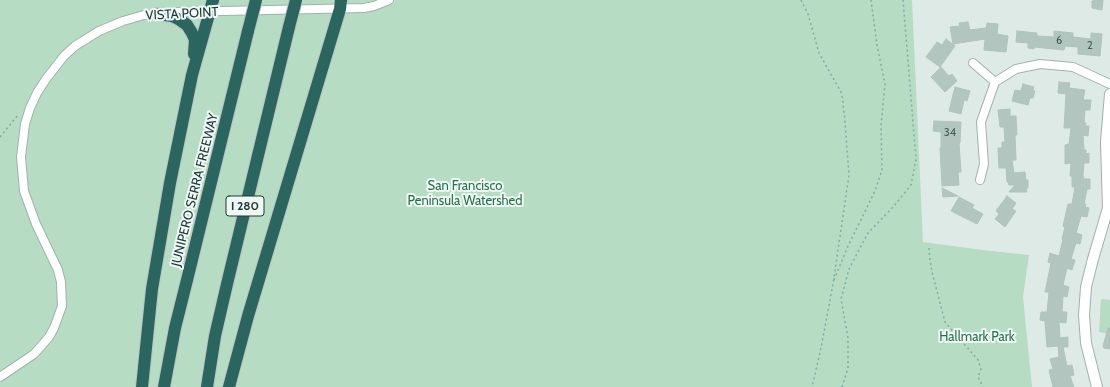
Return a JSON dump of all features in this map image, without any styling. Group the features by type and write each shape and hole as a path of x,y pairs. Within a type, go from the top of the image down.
{"highway":[{"name":"JUNIPERO SERRA FREEWAY","path":"164,387 188,276 256,0"},
{"name":"I 280","path":"207,387 215,336 226,284 296,0"},
{"path":"229,387 248,316 341,4"},
{"path":"142,387 148,322 157,256 170,183 192,75 212,6"},
{"path":"157,14 172,16 180,20 187,25 192,33 195,40 192,75"}],"street":[{"name":"VISTA POINT","path":"0,377 34,354 49,337 62,306 61,282 58,270 30,209 24,191 21,158 24,130 30,108 37,93 59,61 86,38 99,31 138,16 212,6 341,4 369,7 389,0"},
{"path":"973,62 995,82"},
{"path":"980,180 984,164 981,122 995,82 1016,69 1040,64 1073,67 1110,84"},
{"path":"1097,387 1086,343 1084,315 1086,287 1109,208 1106,142 1110,94"}],"path":[{"path":"801,0 808,14 819,53 842,94 849,175 833,284 812,387"},
{"path":"833,284 848,246 875,191 882,170 880,126 885,84 871,0"},
{"path":"842,387 848,368 848,338 841,299 849,269 868,233 894,206 911,185 916,159 903,0"},
{"path":"0,137 23,109"},
{"path":"929,248 932,272 946,322 978,360 981,369 978,377 983,387"}],"green space":[{"name":"San Francisco Peninsula Watershed","path":"0,0 912,0 923,242 1029,255 1023,297 1032,387 0,387"},
{"path":"1101,299 1110,300 1110,334 1099,332"}],"building":[{"path":"1103,0 1102,10 1092,8 1092,1"},
{"path":"968,22 970,30 986,28 987,23 998,24 997,34 1008,36 1006,52 984,50 985,39 953,44 950,27 960,26 959,23"},
{"path":"1017,31 1037,33 1037,36 1054,37 1054,31 1073,33 1073,37 1091,39 1091,33 1102,34 1100,56 1078,54 1078,47 1065,46 1064,50 1034,47 1034,49 1028,48 1028,43 1016,42"},
{"path":"946,39 955,46 940,67 926,57 937,42 942,45"},
{"path":"941,67 949,76 952,74 957,81 945,92 931,77"},
{"path":"1059,82 1070,83 1069,88 1085,90 1083,100 1091,100 1090,110 1085,110 1084,123 1086,123 1085,126 1089,126 1088,136 1083,135 1084,150 1086,150 1086,154 1089,153 1089,163 1084,163 1083,175 1084,179 1090,179 1090,189 1087,189 1084,204 1086,204 1085,207 1089,208 1087,217 1081,216 1076,233 1082,235 1080,244 1076,243 1071,259 1075,260 1072,270 1067,268 1063,285 1069,287 1067,297 1063,296 1062,312 1067,312 1066,323 1059,322 1060,338 1068,337 1068,347 1063,347 1067,366 1072,365 1074,375 1070,376 1074,387 1053,387 1049,370 1053,369 1050,359 1059,357 1058,346 1047,347 1045,321 1040,320 1041,312 1047,312 1049,292 1045,292 1051,263 1048,262 1050,253 1059,256 1068,204 1072,204 1075,187 1072,187 1072,176 1070,176 1071,163 1065,164 1065,145 1069,144 1071,128 1064,128 1066,94 1058,93"},
{"path":"1023,84 1034,87 1033,91 1035,91 1033,98 1030,98 1028,105 1012,101 1015,90 1021,91"},
{"path":"955,87 970,91 967,101 964,100 961,114 949,111"},
{"path":"1010,109 1010,116 1016,116 1016,160 1012,160 1014,173 1025,172 1026,180 1028,180 1028,188 1026,188 1027,192 1009,192 1015,185 1009,185 1007,182 1006,168 999,168 998,148 1002,148 1002,142 1005,142 1004,127 1000,127 998,110"},
{"path":"934,121 961,122 959,143 961,172 958,172 959,185 942,186 940,148 941,132 933,131"},
{"path":"942,188 958,196 943,197"},
{"path":"1007,196 1016,203 1012,209 1016,211 1005,227 995,219 999,214 996,211"},
{"path":"959,197 974,205 972,208 983,214 977,224 951,211"},
{"path":"1108,328 1110,328 1110,349 1104,348 1103,346"}],"park label":[{"name":"Hallmark Park","path":"977,337"}]}
